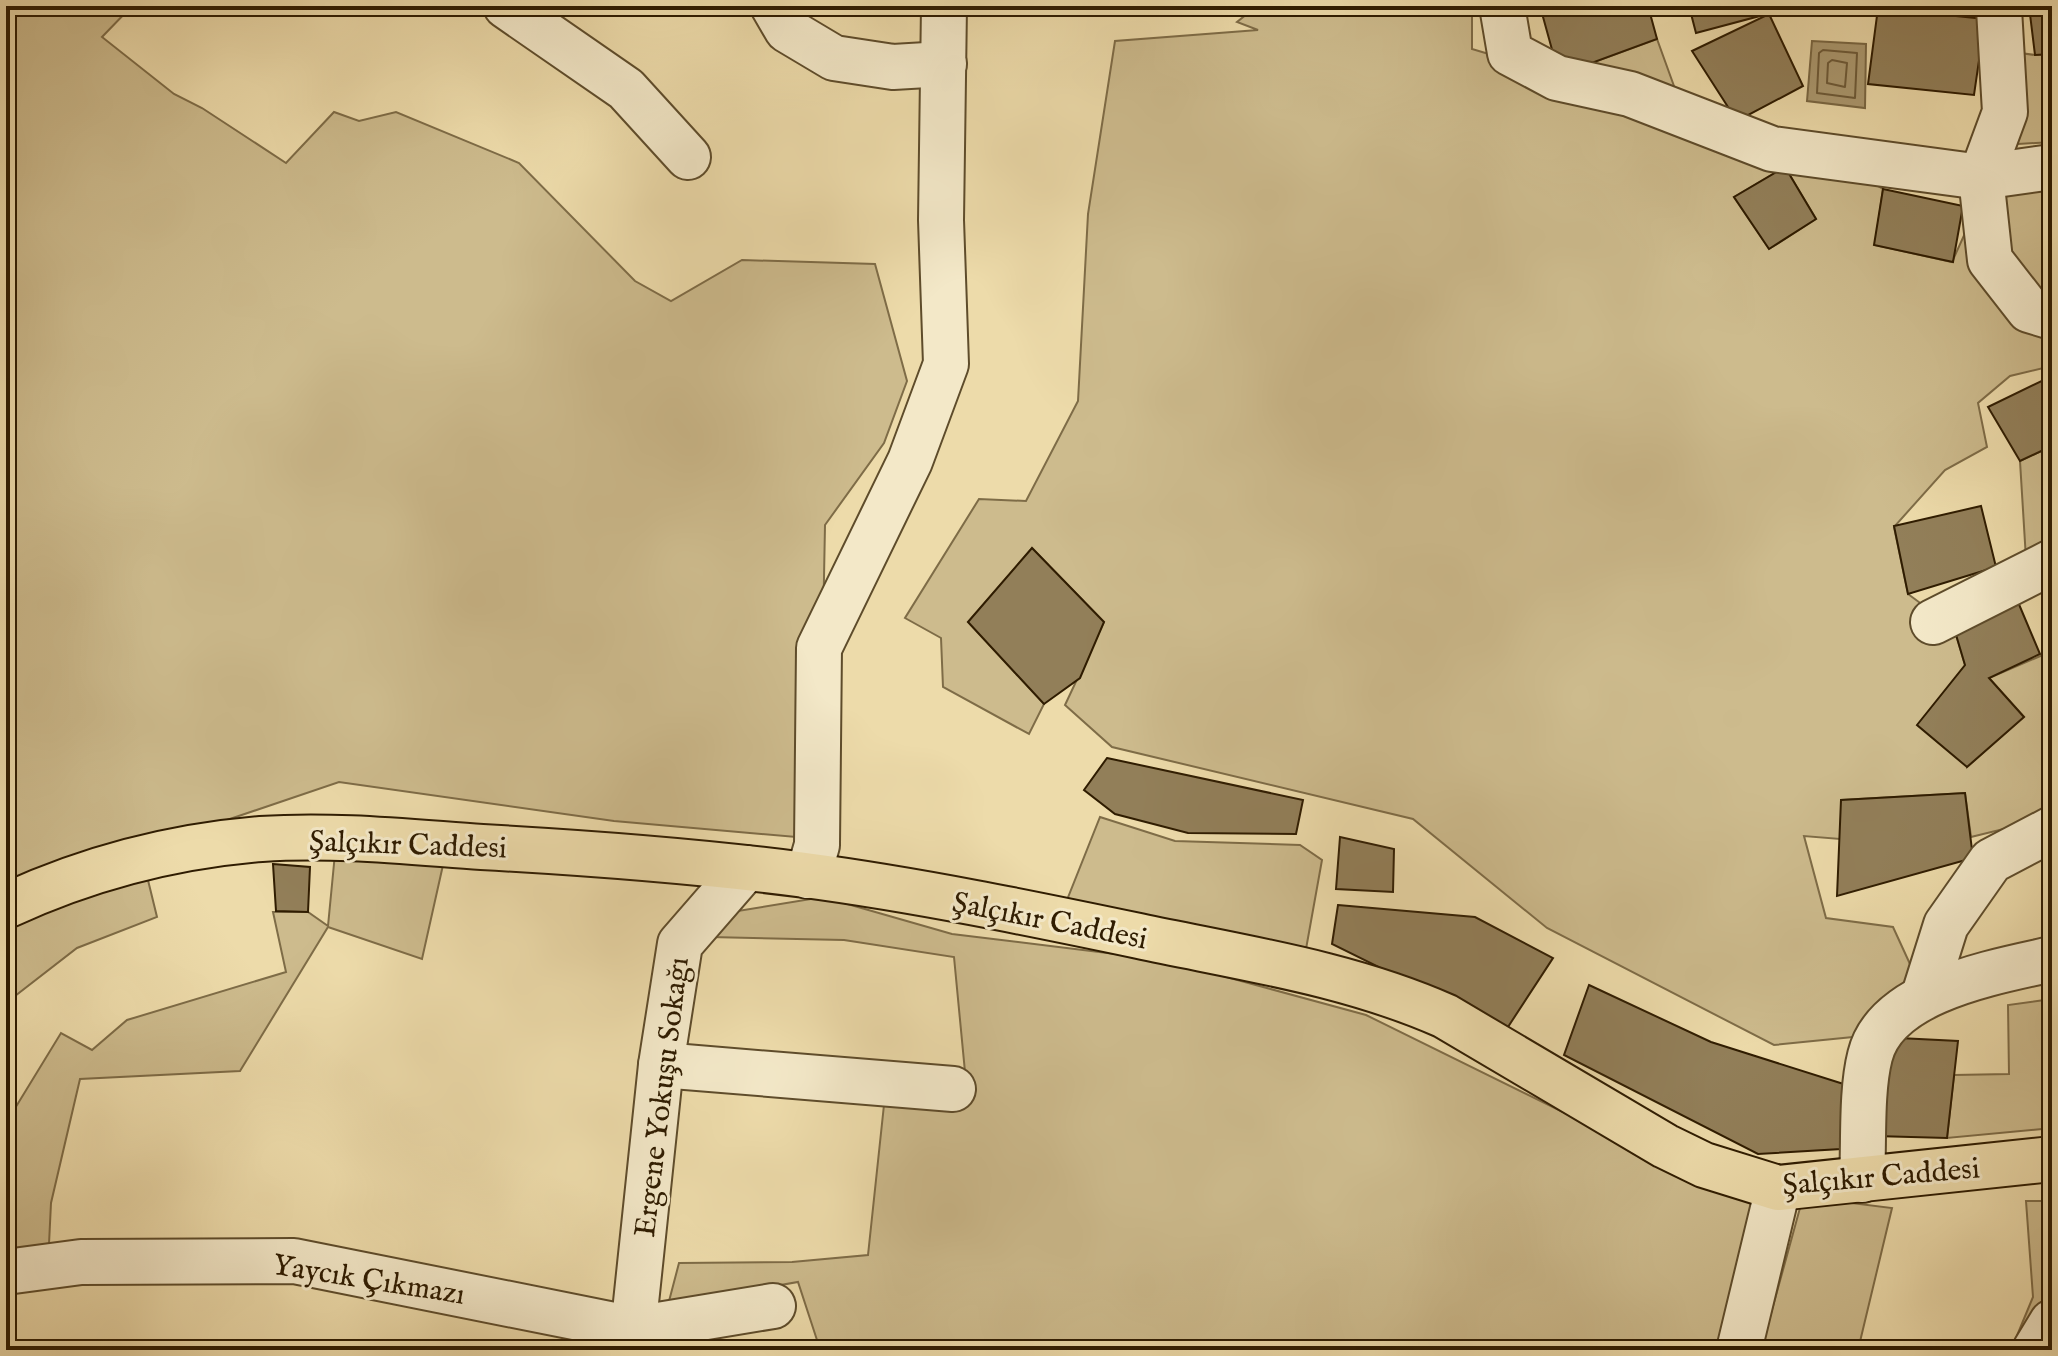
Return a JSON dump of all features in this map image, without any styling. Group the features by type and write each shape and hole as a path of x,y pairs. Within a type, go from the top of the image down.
{"main road":[{"name":"Şalçıkır Caddesi","path":"8,908 72,879 166,852 261,839 340,838 584,852 746,868 1060,920 1351,981 1407,999 1445,1016 1665,1146 1704,1165 1778,1188 2052,1159"}],"street":[{"path":"506,6 626,89 688,157"},
{"path":"773,6 787,30 834,58 893,67 944,64"},
{"path":"808,876 817,845 819,648 910,461 946,364 941,220 944,6"},
{"path":"1502,6 1510,53 1557,78 1630,94 1772,149 1981,177 2052,167"},
{"path":"2000,8 2005,112 1981,177 1990,260 2029,310 2052,317"},
{"path":"1933,622 2052,562"},
{"path":"1924,995 1946,925 1991,861 2052,829"},
{"name":"Ergene Yokuşu Sokağı","path":"632,1340 661,1065 680,944 746,868"},
{"path":"1862,1180 1870,1054 1884,1027 1924,995 2052,959"},
{"path":"661,1065 953,1089"},
{"path":"1739,1350 1778,1188"},
{"name":"Yaycık Çıkmazı","path":"6,1272 81,1262 294,1261 632,1340"},
{"path":"632,1340 773,1306"},
{"path":"2035,1350 2052,1322"}],"shaded area":[{"path":"6,6 132,6 102,37 174,94 202,108 286,163 334,112 359,121 396,112 519,163 635,281 671,301 742,260 875,264 907,381 884,443 825,525 819,839 614,821 339,782 6,895"},
{"path":"1257,6 1472,6 1472,49 1559,75 1657,39 1687,122 1843,166 1883,189 1875,245 1952,262 1989,180 2052,181 2052,366 2010,376 1978,403 1987,447 1945,470 1894,527 1908,594 1954,628 1965,665 1967,767 2024,717 1989,678 2052,651 2052,817 1971,837 1965,793 1842,800 1840,839 1804,836 1826,918 1893,927 1921,988 1863,1036 1774,1045 1547,928 1413,819 1112,747 1065,705 1104,622 1032,548 968,622 1044,704 1029,734 943,687 941,638 905,618 979,499 1026,501 1078,401 1088,214 1115,41 1258,30 1237,22","holes":["1785,167 1816,219 1769,249 1734,197"]},
{"path":"2005,51 2052,54 2052,142 2002,145"},
{"path":"2052,446 2052,559 2026,559 2020,461"},
{"path":"1100,817 1175,841 1300,845 1322,860 1306,949 1065,905"},
{"path":"336,843 445,856 422,959 328,927 240,1071 80,1079 51,1203 47,1285 6,1285 6,1123 61,1033 92,1050 127,1020 286,972 273,912 308,912 328,926"},
{"path":"146,872 157,917 77,948 6,1003 6,922"},
{"path":"823,897 952,934 1164,960 1366,1015 1571,1116 1778,1188 1739,1350 816,1350 817,1340 798,1282 668,1305 679,1263 792,1262 868,1255 886,1086 965,1072 954,957 844,940 710,937 707,916"},
{"path":"2052,999 2052,1128 1947,1138 1954,1075 2009,1074 2008,1005"},
{"path":"1803,1197 1892,1208 1858,1350 1761,1350"},
{"path":"2026,1201 2052,1201 2052,1350 2011,1350 2033,1297"}],"water":[{"path":"1812,41 1866,44 1865,108 1807,101"}],"building":[{"path":"1540,6 1648,6 1657,39 1559,75"},
{"path":"1689,6 1789,6 1790,8 1696,33"},
{"path":"2029,6 2052,6 2052,54 2035,55"},
{"path":"1878,8 1985,19 1974,95 1868,84"},
{"path":"1769,14 1803,86 1737,121 1692,51"},
{"path":"1785,167 1816,219 1769,249 1734,197"},
{"path":"1883,189 1963,206 1953,262 1874,245"},
{"path":"2052,376 2052,446 2020,461 1988,407"},
{"path":"1981,506 1996,567 1908,594 1894,526"},
{"path":"1032,548 1104,622 1080,678 1044,704 968,622"},
{"path":"2018,602 2040,654 1989,678 2024,717 1967,767 1917,725 1965,665 1954,628"},
{"path":"1107,758 1303,800 1296,834 1188,833 1115,814 1084,790"},
{"path":"1965,793 1973,858 1837,896 1841,800"},
{"path":"1340,837 1394,849 1393,892 1336,889"},
{"path":"273,864 310,867 308,912 276,911"},
{"path":"1338,905 1475,917 1553,958 1506,1030 1332,944"},
{"path":"1589,985 1711,1042 1853,1087 1841,1149 1758,1154 1564,1055"},
{"path":"1879,1037 1958,1041 1947,1138 1875,1136"}]}
